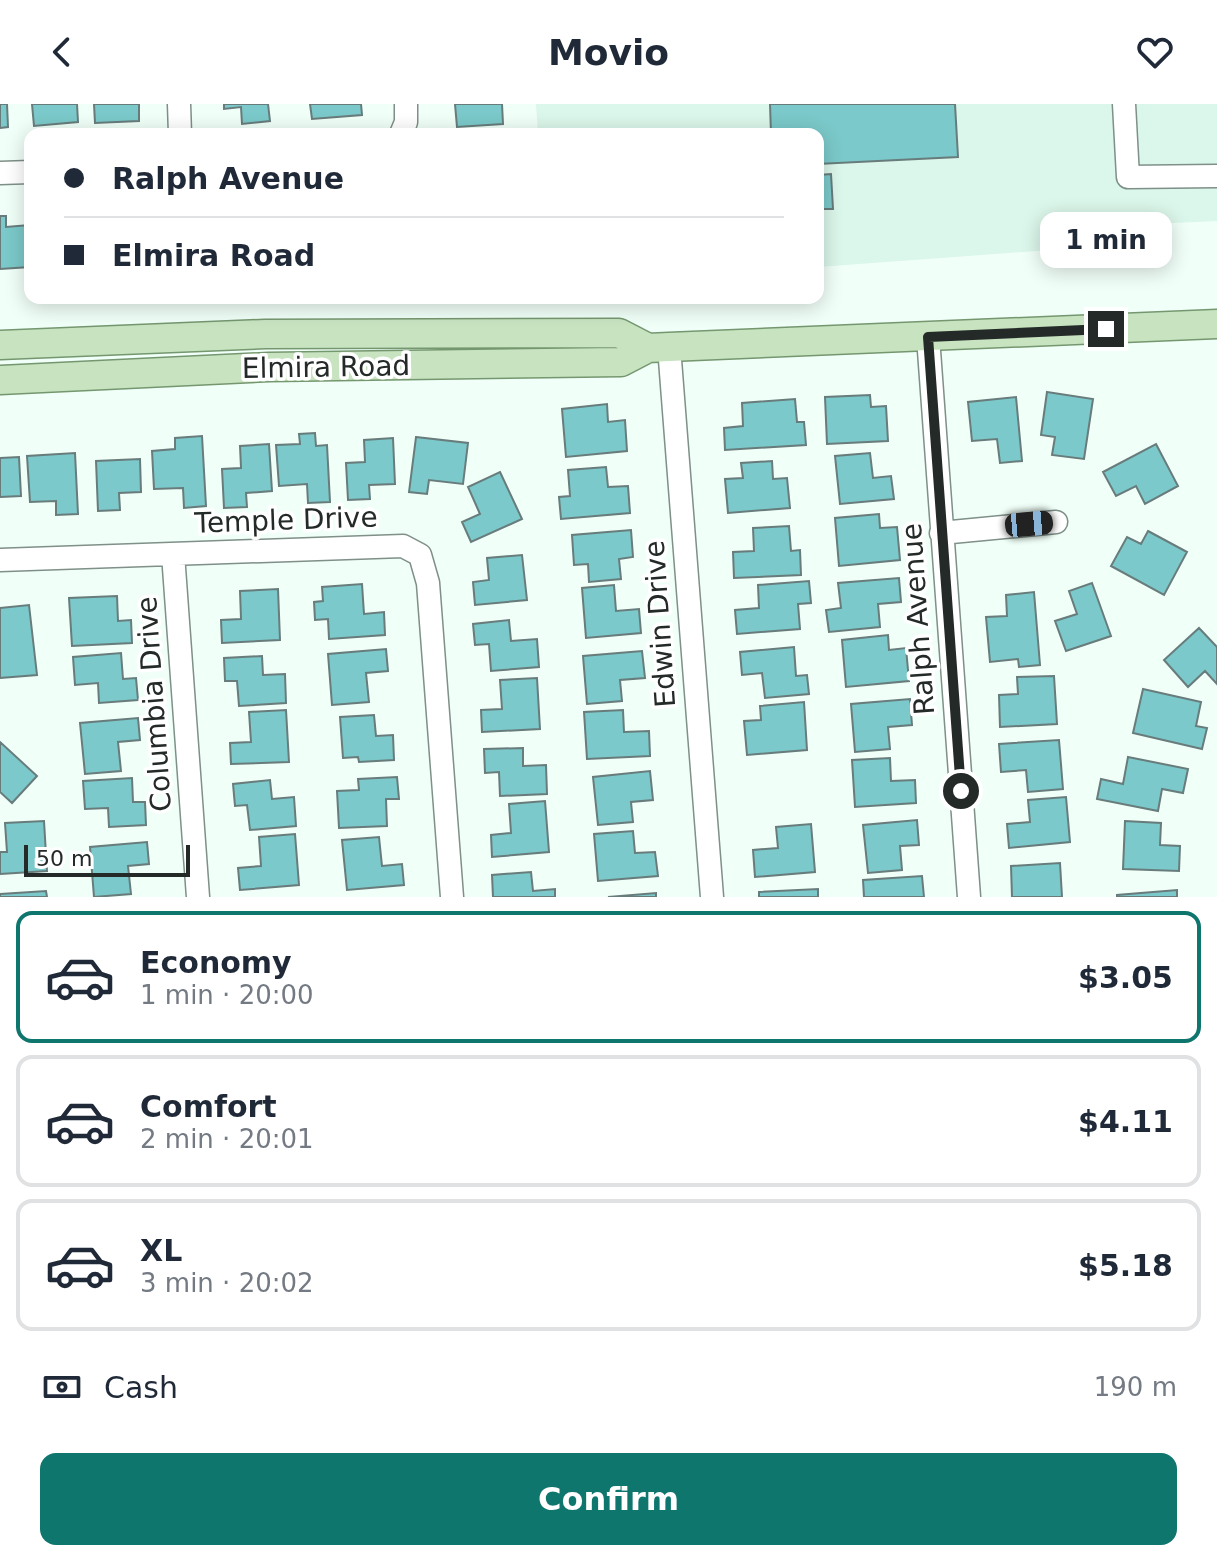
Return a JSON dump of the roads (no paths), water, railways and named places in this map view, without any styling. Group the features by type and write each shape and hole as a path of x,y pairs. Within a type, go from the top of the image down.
{"main road":[{"name":"Elmira Road","path":"0,380 269,367 621,362 659,347 1217,324"},
{"name":"Elmira Road","path":"0,345 265,334 619,333 659,347"}],"street":[{"path":"179,104 180,128"},
{"path":"404,128 406,104"},
{"path":"1124,104 1128,177 1217,176"},
{"path":"0,173 24,172"},
{"name":"Ralph Avenue","path":"928,337 969,897"},
{"name":"Edwin Drive","path":"659,347 712,897"},
{"path":"941,533 1056,522"},
{"name":"Temple Drive","path":"0,560 403,546 420,555 428,583 452,897"},
{"name":"Columbia Drive","path":"173,554 198,897"}]}
